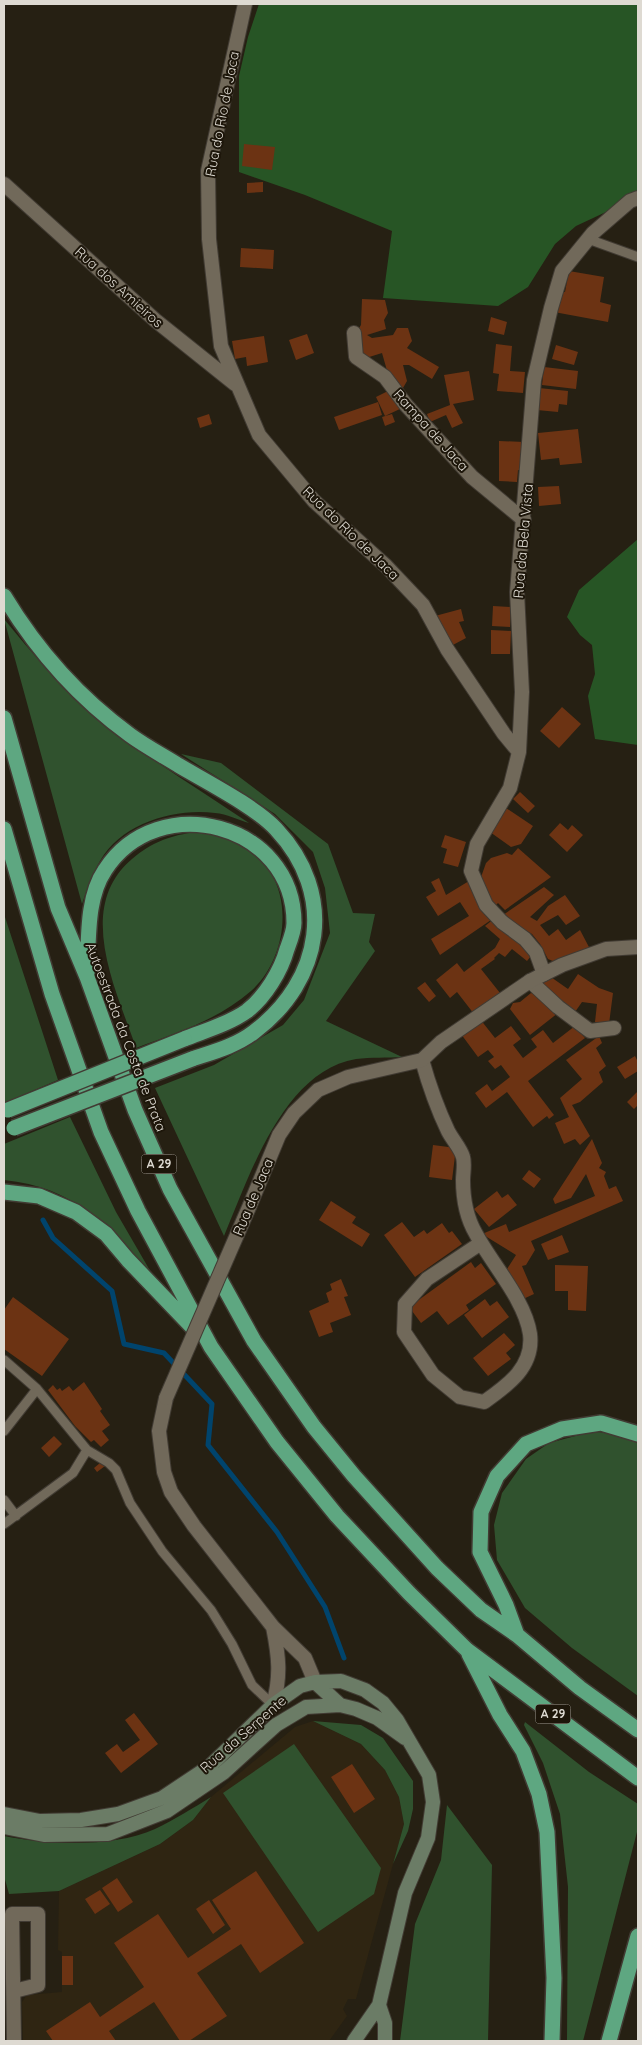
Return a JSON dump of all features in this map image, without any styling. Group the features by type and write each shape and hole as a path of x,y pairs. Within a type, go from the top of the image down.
{"highway":[{"path":"4,596 23,628 58,669 94,706 130,736 251,809 275,827 293,849 307,875 313,903 315,928 313,951 301,980 278,1011 253,1033 226,1048 192,1059 9,1130"},
{"name":"Autoestrada da Costa de Prata","path":"4,718 58,908 86,977 135,1110 170,1189 254,1340 314,1427 398,1526 481,1610 517,1635 580,1688 638,1730"},
{"path":"6,1111 184,1039 246,1011 260,997 283,964 294,924 291,901 285,881 270,857 252,841 229,830 203,824 173,825 150,831 133,840 104,870 93,899 86,977"},
{"name":"A 29","path":"4,829 52,994 102,1132 138,1211 211,1347 277,1442 337,1516 467,1650 638,1778"},
{"path":"4,1192 39,1196 76,1212 106,1234 211,1347"},
{"path":"517,1635 506,1605 480,1552 481,1512 498,1476 526,1444 562,1429 601,1423 638,1434"},
{"path":"467,1650 500,1715 523,1751 539,1794 547,1832 554,1978 552,2041"},
{"path":"609,2041 638,1936"}],"main road":[{"name":"Rua da Serpente","path":"4,1814 40,1821 81,1820 118,1814 162,1798 210,1766 273,1705 300,1686 315,1682 341,1681 365,1690 383,1703 392,1714 429,1775 433,1802 428,1838 404,1893 379,2005 354,2041"},
{"name":"Rua de Jaca","path":"315,1682 340,1705"},
{"path":"306,1707 315,1682"},
{"name":"Rua da Serpente","path":"4,1827 44,1836 108,1834 167,1811 223,1773 276,1725 306,1707 340,1705 356,1709 377,1718 406,1738"},
{"name":"Rua da Serpente","path":"379,2005 385,2023 386,2041"}],"street":[{"name":"Rua do Rio de Jaca","path":"245,4 208,172 209,239 221,346 259,435 314,500 386,566 423,605 447,649 504,734 519,752"},
{"name":"Rua dos Amieiros","path":"4,184 155,320 238,386"},
{"name":"Rua da Bela Vista","path":"544,974 536,952 525,939 502,922 486,905 471,871 477,844 510,788 519,752 522,692 517,592 534,380 551,308 562,271 588,239 630,201 638,198"},
{"name":"Rampa de Jaca","path":"354,333 356,357 385,378 406,405 472,476 524,520"},
{"path":"481,1242 427,1279 404,1304 404,1332 433,1375 460,1397 484,1402 509,1383 527,1363 530,1334 520,1305 481,1242 476,1234 463,1202 463,1157 434,1100 422,1060 441,1042 530,981 606,949 638,946"},
{"path":"530,981 558,1007 590,1031 614,1028"},
{"name":"Rua de Jaca","path":"315,1682 305,1658 274,1627 194,1526 171,1492 164,1472 159,1431 166,1398 280,1135 305,1100 318,1090 348,1077 422,1060"},
{"name":"Rua de Jaca","path":"273,1705 278,1686 280,1662 274,1627"},
{"path":"14,1991 38,1986 38,1914 12,1914 14,2041"}],"lane":[{"path":"588,239 638,257"},
{"path":"4,1360 37,1389 87,1450 109,1463 116,1470 130,1504 162,1551 212,1610 232,1644 252,1685 273,1705"},
{"path":"4,1431 37,1389"},
{"path":"4,1524 72,1472 87,1450"},
{"path":"4,1500 16,1516"}],"shaded area":[{"path":"313,1721 361,1744 385,1770 399,1797 404,1824 356,1999 348,1999 343,2009 347,2016 329,2041 23,2041 22,2002 27,1995 62,1992 62,1952 58,1950 59,1891 160,1844 193,1820 211,1797 295,1727"}],"green space":[{"path":"259,4 638,4 638,197 576,226 555,244 528,287 498,306 383,298 392,231 305,195 239,172 239,76 248,37"},
{"path":"638,539 638,745 595,739 588,696 595,674 592,645 580,635 567,617 579,590"},
{"path":"4,619 57,680 111,728 149,757 249,823 219,814 199,812 166,816 135,828 121,837 100,861 82,904"},
{"path":"181,754 221,763 328,844 353,913 375,914 369,942 375,951 326,1021 402,1057 356,1059 330,1068 308,1083 289,1105 272,1130 245,1185 224,1236 155,1088 214,1065 283,1025 304,1000 330,933 325,888 313,852 275,814"},
{"path":"197,832 232,840 258,858 271,873 282,903 283,919 277,952 262,980 251,991 225,1010 196,1025 136,1048 111,976 105,950 103,925 105,901 115,879 139,853 162,840"},
{"path":"4,914 58,1080 4,1103"},
{"path":"70,1117 116,1212 152,1274 104,1225 70,1200 29,1184 4,1180 4,1144"},
{"path":"599,1432 628,1437 638,1443 638,1696 572,1648 525,1608 497,1560 494,1525 502,1493 526,1459 549,1443"},
{"path":"313,1721 361,1725 383,1738 413,1781 413,1809 408,1831 393,1864 404,1824 399,1797 385,1770 361,1744"},
{"path":"525,1722 589,1772 638,1804 638,1828 583,2041 567,2041 568,1887 560,1814 543,1763 524,1725"},
{"path":"294,1744 381,1868 374,1894 318,1932 223,1793"},
{"path":"211,1797 193,1820 160,1844 59,1891 9,1894 4,1876 4,1836 60,1843 100,1842 120,1839 155,1829"},
{"path":"447,1805 492,1865 488,2041 400,2041 415,1924 441,1860"}],"building":[{"path":"244,144 275,147 272,170 242,166"},
{"path":"263,182 263,192 247,193 247,183"},
{"path":"241,248 274,250 273,269 240,267"},
{"path":"569,271 604,277 600,302 611,305 608,322 554,312 557,291 565,292"},
{"path":"362,299 385,300 388,313 384,320 386,329 367,335 372,338 393,335 397,328 408,328 412,341 407,348 439,367 432,379 409,365 403,365 407,381 403,388 390,381 382,353 366,358 363,356 356,333 361,325"},
{"path":"491,317 507,322 504,335 488,331"},
{"path":"307,334 314,353 296,360 289,340"},
{"path":"264,336 268,362 247,366 246,357 235,359 232,341"},
{"path":"496,344 512,346 510,371 525,372 523,393 497,391 499,374 493,373"},
{"path":"556,345 578,352 574,365 552,359"},
{"path":"544,367 578,371 576,389 542,385"},
{"path":"469,371 474,400 453,404 463,423 452,428 446,415 430,422 427,414 450,405 444,375"},
{"path":"539,388 568,391 567,405 559,404 558,412 537,410"},
{"path":"392,389 402,408 385,416 376,397"},
{"path":"378,402 382,415 339,430 334,417"},
{"path":"209,414 212,424 200,428 197,418"},
{"path":"392,414 395,422 385,426 382,417"},
{"path":"578,429 582,463 560,465 559,458 541,460 538,433"},
{"path":"499,441 524,442 522,471 518,470 517,482 499,481"},
{"path":"559,486 561,504 539,506 538,487"},
{"path":"493,606 511,607 510,627 492,626"},
{"path":"461,609 464,621 459,622 466,638 451,646 435,616"},
{"path":"491,630 511,631 510,654 491,654"},
{"path":"562,707 581,724 559,748 540,731"},
{"path":"520,792 535,806 528,813 513,799"},
{"path":"506,808 533,826 521,844 511,847 490,832"},
{"path":"560,823 568,830 572,825 583,835 567,852 549,835"},
{"path":"445,835 466,842 458,867 443,863 447,849 441,847"},
{"path":"518,848 551,877 505,910 498,903 494,907 480,880 486,863 491,858 507,853 512,855"},
{"path":"439,878 446,895 469,881 491,920 440,955 431,939 469,916 460,902 438,916 426,897 436,891 431,882"},
{"path":"544,887 554,895 530,917 537,921 548,906 565,895 580,916 566,925 558,915 540,925 549,936 558,929 566,940 580,930 590,949 555,962 548,959 532,934 506,919 503,915"},
{"path":"495,918 527,945 531,956 527,961 512,949 505,957 499,953 495,959 481,969 500,993 474,1014 457,992 450,998 436,980 457,963 464,972 495,948 500,939 485,926"},
{"path":"578,974 599,988 613,993 609,1024 595,1022 597,1004 582,1002 575,1012 539,988 548,975 568,989"},
{"path":"425,982 436,996 429,1002 417,988"},
{"path":"531,993 542,996 558,1013 530,1035 510,1009 513,1003 520,1002"},
{"path":"480,1019 495,1038 511,1026 521,1039 513,1045 523,1058 537,1047 531,1039 543,1030 553,1043 575,1026 585,1038 528,1081 554,1115 549,1119 547,1116 533,1127 507,1092 486,1108 475,1093 487,1084 492,1091 510,1077 501,1065 495,1069 488,1061 494,1057 488,1050 478,1057 461,1034"},
{"path":"599,1036 602,1043 596,1048 606,1066 599,1072 603,1082 580,1102 572,1105 590,1136 580,1145 575,1139 564,1144 555,1123 569,1117 560,1098 582,1079 566,1060"},
{"path":"635,1056 638,1062 638,1071 625,1079 617,1067"},
{"path":"638,1091 638,1105 634,1109 627,1102"},
{"path":"592,1139 602,1163 599,1168 606,1172 604,1176 609,1189 616,1186 623,1201 531,1241 535,1250 526,1265 522,1266 534,1294 521,1300 507,1269 516,1255 482,1234 506,1224 509,1232 595,1196 586,1174 571,1198 555,1204 553,1199"},
{"path":"433,1145 456,1148 452,1180 429,1177"},
{"path":"529,1170 541,1179 534,1188 522,1179"},
{"path":"497,1191 502,1198 508,1194 517,1205 489,1227 474,1209"},
{"path":"331,1201 356,1217 352,1223 370,1234 362,1247 319,1220"},
{"path":"402,1222 414,1237 424,1230 427,1234 442,1223 449,1233 452,1231 462,1244 415,1277 384,1235"},
{"path":"562,1235 569,1252 548,1260 541,1244"},
{"path":"471,1262 475,1268 481,1263 496,1284 466,1305 469,1310 448,1325 437,1311 421,1323 409,1307"},
{"path":"555,1265 588,1266 586,1311 568,1310 568,1291 555,1291"},
{"path":"341,1279 348,1296 344,1297 351,1315 330,1323 333,1332 319,1337 309,1311 329,1302 326,1293 332,1290 330,1284"},
{"path":"13,1297 69,1339 42,1376 4,1349 4,1310"},
{"path":"485,1299 490,1306 497,1301 509,1317 482,1338 464,1315"},
{"path":"504,1333 515,1345 506,1353 511,1359 488,1376 473,1358"},
{"path":"84,1382 110,1425 102,1431 109,1440 101,1447 94,1440 91,1442 75,1426 48,1390 53,1385 57,1390 60,1388 62,1391 69,1386 73,1391"},
{"path":"54,1436 62,1444 49,1457 41,1448"},
{"path":"100,1463 105,1466 97,1472 94,1468"},
{"path":"134,1713 158,1744 121,1773 105,1753 117,1744 123,1752 140,1740 125,1720"},
{"path":"352,1764 375,1799 354,1813 331,1777"},
{"path":"256,1871 304,1943 260,1973 241,1944 197,1973 227,2016 189,2041 180,2041 154,2002 109,2031 116,2041 53,2041 46,2031 90,2002 100,2017 144,1987 114,1943 158,1914 188,1958 231,1929 212,1900"},
{"path":"117,1878 133,1902 118,1912 102,1888"},
{"path":"100,1890 110,1904 95,1914 85,1899"},
{"path":"209,1900 225,1925 213,1934 196,1909"},
{"path":"62,1956 73,1956 73,1985 62,1985"}],"waterway":[{"path":"43,1220 53,1238 112,1291 124,1344 164,1353 212,1404 208,1445 277,1532 325,1607 344,1658"}]}
